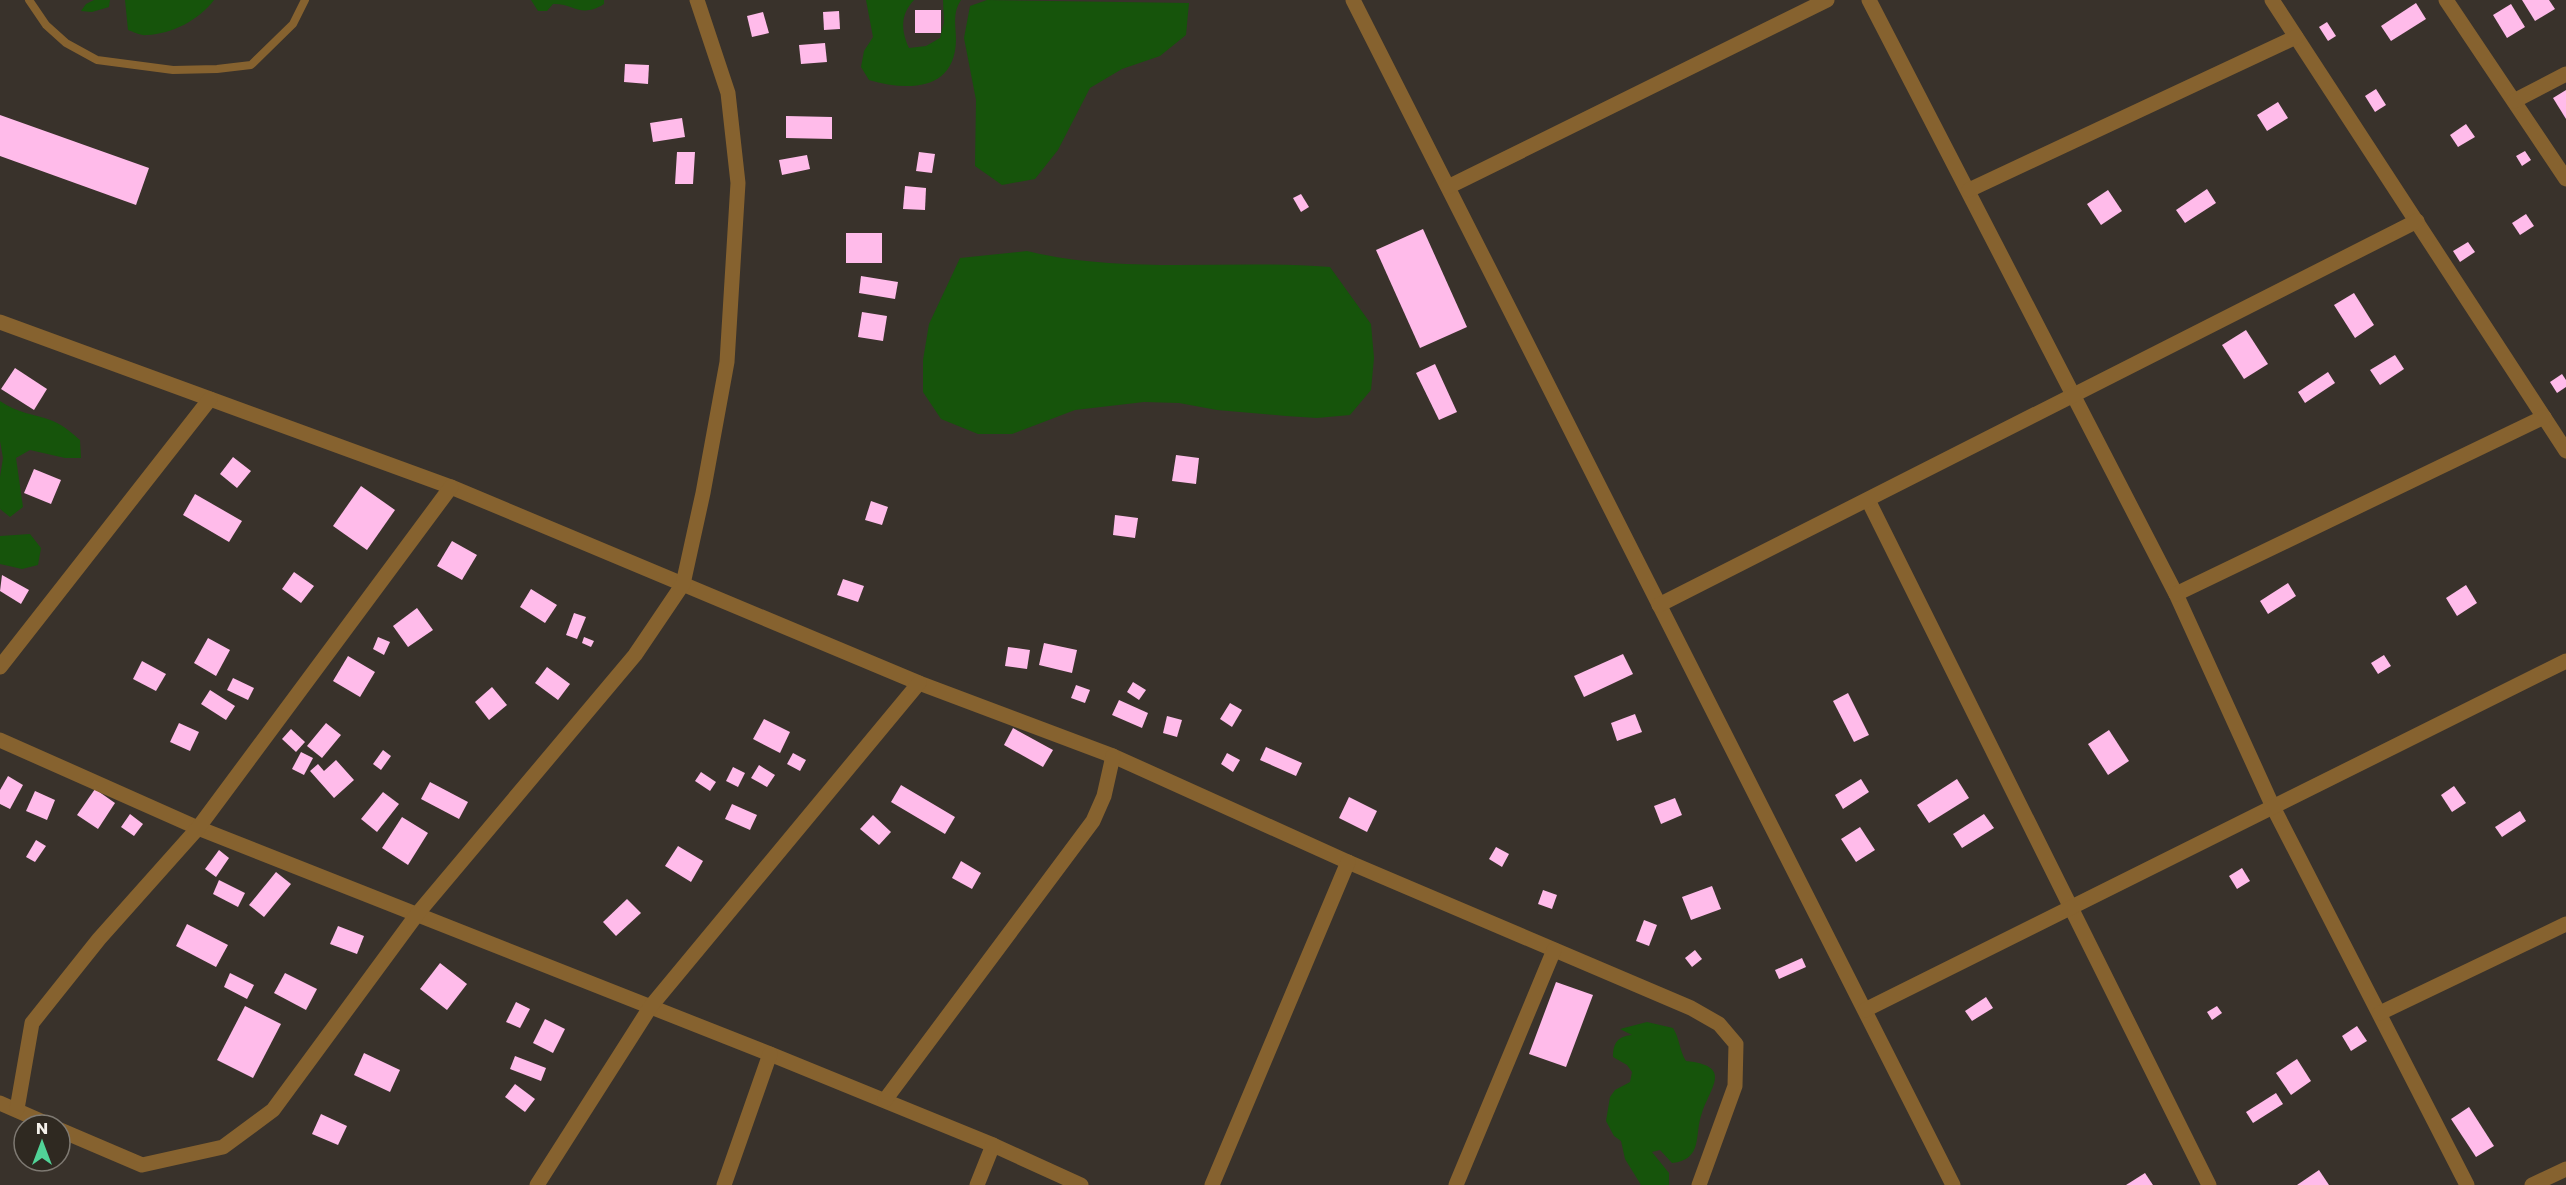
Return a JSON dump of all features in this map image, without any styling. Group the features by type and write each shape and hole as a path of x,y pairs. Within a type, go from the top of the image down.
{"street":[{"path":"72,1135 142,1165 222,1147 273,1110 418,913 635,655 683,584 703,493 727,362 738,183 728,93 697,0"},
{"path":"1353,0 1953,1185"},
{"path":"1448,187 1827,0"},
{"path":"1869,0 2176,594 2273,807 2468,1185"},
{"path":"2272,0 2566,451"},
{"path":"2446,0 2566,179"},
{"path":"1969,190 2296,37"},
{"path":"2514,101 2566,74"},
{"path":"1659,605 2416,221"},
{"path":"0,321 451,487 919,683 1113,756 1348,862 1691,1008 1719,1024 1736,1044 1735,1086 1699,1185"},
{"path":"0,667 210,399"},
{"path":"2176,594 2544,417"},
{"path":"17,1109 32,1023 99,939 198,828 451,487"},
{"path":"1868,500 2209,1185"},
{"path":"1865,1010 2566,661"},
{"path":"537,1185 651,1006 919,683"},
{"path":"0,740 198,828 418,913 885,1100 1081,1185"},
{"path":"885,1100 1093,821 1104,796 1113,756"},
{"path":"1212,1185 1348,862"},
{"path":"2380,1013 2566,924"},
{"path":"1456,1185 1554,950"},
{"path":"724,1185 771,1054"},
{"path":"0,1103 25,1113"},
{"path":"977,1185 993,1145"},
{"path":"2532,1185 2566,1169"}],"lane":[{"path":"29,0 45,25 66,43 97,60 173,70 217,69 251,65 293,24 305,0"}],"green space":[{"path":"94,0 110,0 109,7 92,12 81,11 86,4"},
{"path":"125,0 214,0 201,14 184,25 166,32 145,35 128,30"},
{"path":"531,0 604,0 604,4 583,10 553,4 547,11 538,11"},
{"path":"866,0 914,0 906,11 903,23 904,35 909,48 926,46 940,38 944,22 943,0 961,0 955,15 954,57 947,70 926,84 913,86 898,86 869,80 861,67 864,51 873,37"},
{"path":"987,0 1189,3 1186,35 1160,56 1122,69 1090,88 1058,150 1035,179 1002,185 975,166 976,100 964,38 970,6"},
{"path":"1027,251 1102,262 1330,267 1371,324 1374,358 1371,390 1350,415 1317,418 1217,410 1179,403 1144,402 1075,410 1012,434 978,434 941,419 923,392 923,360 929,324 960,258"},
{"path":"0,401 19,411 53,421 80,440 81,458 65,458 30,450 16,458 23,507 10,517 0,509 0,477 3,458 0,441"},
{"path":"30,534 41,548 38,565 22,569 0,564 0,536"},
{"path":"1647,1022 1673,1028 1686,1061 1710,1067 1715,1079 1702,1113 1696,1144 1689,1157 1672,1163 1660,1150 1652,1152 1669,1173 1669,1185 1641,1185 1625,1159 1621,1141 1614,1136 1606,1121 1610,1097 1615,1090 1630,1082 1632,1072 1627,1065 1613,1057 1617,1041 1632,1035 1620,1029"}],"building":[{"path":"2522,0 2549,0 2555,9 2535,21"},
{"path":"2416,3 2426,19 2391,41 2381,26"},
{"path":"2511,4 2525,27 2507,38 2493,15"},
{"path":"915,10 941,10 941,33 915,33"},
{"path":"839,11 840,29 824,30 823,12"},
{"path":"763,12 769,33 752,37 747,16"},
{"path":"2327,22 2336,36 2328,41 2319,27"},
{"path":"825,43 827,62 801,64 799,45"},
{"path":"625,64 649,65 648,84 624,82"},
{"path":"2376,89 2386,105 2375,112 2365,96"},
{"path":"2566,90 2566,119 2553,98"},
{"path":"2278,102 2288,118 2267,131 2257,115"},
{"path":"0,115 149,168 136,205 0,156"},
{"path":"786,116 832,117 832,139 786,138"},
{"path":"682,118 685,137 653,142 650,123"},
{"path":"2466,124 2475,137 2458,147 2450,135"},
{"path":"2525,151 2531,160 2522,166 2516,156"},
{"path":"677,152 695,152 693,184 675,184"},
{"path":"919,152 935,154 932,173 916,171"},
{"path":"807,155 810,169 782,175 779,160"},
{"path":"905,186 926,188 925,210 903,209"},
{"path":"2207,189 2216,203 2185,223 2176,210"},
{"path":"2108,190 2122,211 2101,225 2087,204"},
{"path":"1301,194 1309,207 1301,212 1293,198"},
{"path":"2526,214 2534,226 2520,235 2512,223"},
{"path":"1423,229 1467,327 1420,348 1376,250"},
{"path":"846,233 882,233 882,263 846,263"},
{"path":"2468,242 2475,252 2460,262 2453,251"},
{"path":"861,276 898,282 895,299 859,293"},
{"path":"2354,293 2374,325 2355,338 2334,305"},
{"path":"862,312 887,316 883,341 858,337"},
{"path":"2246,330 2268,364 2244,379 2222,345"},
{"path":"2395,355 2404,369 2380,385 2370,370"},
{"path":"1435,364 1457,412 1439,420 1416,373"},
{"path":"15,368 47,389 34,410 1,389"},
{"path":"2328,372 2335,383 2305,403 2298,392"},
{"path":"2562,374 2566,380 2566,387 2557,393 2550,382"},
{"path":"1176,455 1199,458 1196,484 1172,481"},
{"path":"233,457 251,471 237,488 220,474"},
{"path":"34,469 61,480 51,504 24,493"},
{"path":"361,486 395,510 367,550 333,526"},
{"path":"195,494 242,521 229,542 183,515"},
{"path":"871,501 888,507 882,525 865,520"},
{"path":"1115,515 1138,518 1135,538 1113,535"},
{"path":"452,541 477,555 462,580 437,566"},
{"path":"294,572 314,586 301,603 282,589"},
{"path":"2,575 29,590 21,604 0,591"},
{"path":"843,579 864,586 858,602 837,595"},
{"path":"2288,583 2296,596 2268,614 2260,601"},
{"path":"2466,585 2477,603 2457,616 2446,598"},
{"path":"531,589 557,605 545,623 520,607"},
{"path":"417,608 433,630 408,647 393,626"},
{"path":"574,613 586,617 577,639 566,635"},
{"path":"378,637 390,642 384,655 373,649"},
{"path":"584,637 594,641 591,647 582,643"},
{"path":"208,638 230,650 216,676 194,663"},
{"path":"1044,643 1077,650 1072,673 1039,665"},
{"path":"1008,647 1030,650 1027,669 1005,666"},
{"path":"1623,654 1633,674 1584,697 1574,676"},
{"path":"2384,655 2391,666 2378,674 2371,663"},
{"path":"348,656 375,672 360,697 333,681"},
{"path":"142,661 166,674 156,691 133,679"},
{"path":"547,667 570,684 558,700 535,683"},
{"path":"233,678 254,688 248,700 227,690"},
{"path":"1133,682 1146,690 1139,700 1127,692"},
{"path":"1076,685 1090,690 1085,703 1071,698"},
{"path":"492,687 507,705 489,720 475,702"},
{"path":"210,690 235,706 226,720 201,704"},
{"path":"1848,693 1869,735 1854,742 1833,701"},
{"path":"1119,700 1148,713 1142,728 1112,715"},
{"path":"1230,703 1242,710 1232,727 1220,719"},
{"path":"1635,714 1642,732 1617,741 1611,723"},
{"path":"1167,716 1182,720 1177,737 1163,733"},
{"path":"764,719 790,732 780,753 753,739"},
{"path":"179,723 199,732 190,751 170,742"},
{"path":"326,723 341,735 322,758 307,746"},
{"path":"1013,728 1053,750 1043,767 1004,745"},
{"path":"291,729 305,742 296,752 282,739"},
{"path":"2109,730 2129,761 2108,775 2088,744"},
{"path":"1266,747 1302,763 1296,776 1260,760"},
{"path":"383,750 391,756 381,770 373,764"},
{"path":"301,752 313,758 304,775 292,769"},
{"path":"793,753 806,760 800,771 787,764"},
{"path":"1227,753 1240,760 1233,772 1221,764"},
{"path":"336,760 354,780 334,798 310,771 318,764 324,771"},
{"path":"759,765 775,775 767,787 751,778"},
{"path":"733,767 745,773 738,787 726,781"},
{"path":"701,772 716,782 710,791 695,781"},
{"path":"8,776 23,785 10,809 0,804 0,790"},
{"path":"1861,779 1869,792 1843,809 1835,795"},
{"path":"1957,779 1969,798 1929,823 1917,805"},
{"path":"430,782 468,802 459,819 421,799"},
{"path":"901,785 955,817 945,834 891,802"},
{"path":"2454,786 2466,803 2452,812 2441,795"},
{"path":"95,789 115,803 98,829 77,815"},
{"path":"35,791 55,800 47,820 26,811"},
{"path":"383,792 399,804 377,832 361,819"},
{"path":"1349,797 1377,811 1367,832 1339,818"},
{"path":"1675,798 1682,815 1661,824 1654,806"},
{"path":"732,804 757,815 750,830 725,819"},
{"path":"2520,811 2526,821 2502,837 2495,827"},
{"path":"130,814 143,824 134,836 121,827"},
{"path":"1984,814 1994,828 1962,848 1953,834"},
{"path":"873,815 891,832 879,845 860,829"},
{"path":"402,817 428,833 408,865 382,848"},
{"path":"1860,827 1875,850 1856,862 1841,839"},
{"path":"36,840 46,846 35,862 26,857"},
{"path":"678,846 703,861 691,882 665,866"},
{"path":"1496,847 1509,854 1502,867 1489,859"},
{"path":"219,850 229,858 216,877 205,869"},
{"path":"961,861 981,873 972,889 952,878"},
{"path":"2242,868 2250,881 2237,889 2229,876"},
{"path":"276,872 291,884 264,917 249,905"},
{"path":"219,880 245,893 238,907 213,894"},
{"path":"1712,886 1721,909 1691,920 1682,897"},
{"path":"1543,890 1557,895 1552,909 1538,904"},
{"path":"627,899 641,913 616,936 603,922"},
{"path":"1644,920 1657,925 1649,946 1636,941"},
{"path":"187,924 228,945 216,967 176,946"},
{"path":"338,926 364,936 357,954 330,944"},
{"path":"1695,950 1702,959 1692,967 1685,958"},
{"path":"1802,958 1806,967 1779,979 1775,970"},
{"path":"440,963 467,984 447,1010 420,989"},
{"path":"230,973 254,985 247,999 224,987"},
{"path":"285,973 317,989 306,1010 274,993"},
{"path":"1556,982 1593,995 1566,1067 1529,1054"},
{"path":"1986,997 1993,1008 1972,1021 1965,1011"},
{"path":"516,1002 530,1009 520,1028 506,1022"},
{"path":"245,1006 281,1024 253,1078 217,1060"},
{"path":"2217,1006 2222,1013 2212,1020 2207,1012"},
{"path":"545,1019 565,1029 553,1053 533,1043"},
{"path":"2357,1026 2367,1041 2351,1051 2342,1036"},
{"path":"364,1053 400,1070 390,1092 354,1075"},
{"path":"515,1056 546,1068 541,1081 510,1069"},
{"path":"2297,1059 2311,1081 2291,1095 2276,1073"},
{"path":"515,1084 535,1099 525,1112 505,1097"},
{"path":"2276,1093 2283,1104 2253,1123 2246,1112"},
{"path":"2469,1107 2494,1146 2476,1157 2451,1119"},
{"path":"321,1114 347,1126 338,1145 312,1134"},
{"path":"2319,1170 2329,1185 2297,1185"},
{"path":"2145,1173 2153,1185 2126,1185"}]}
